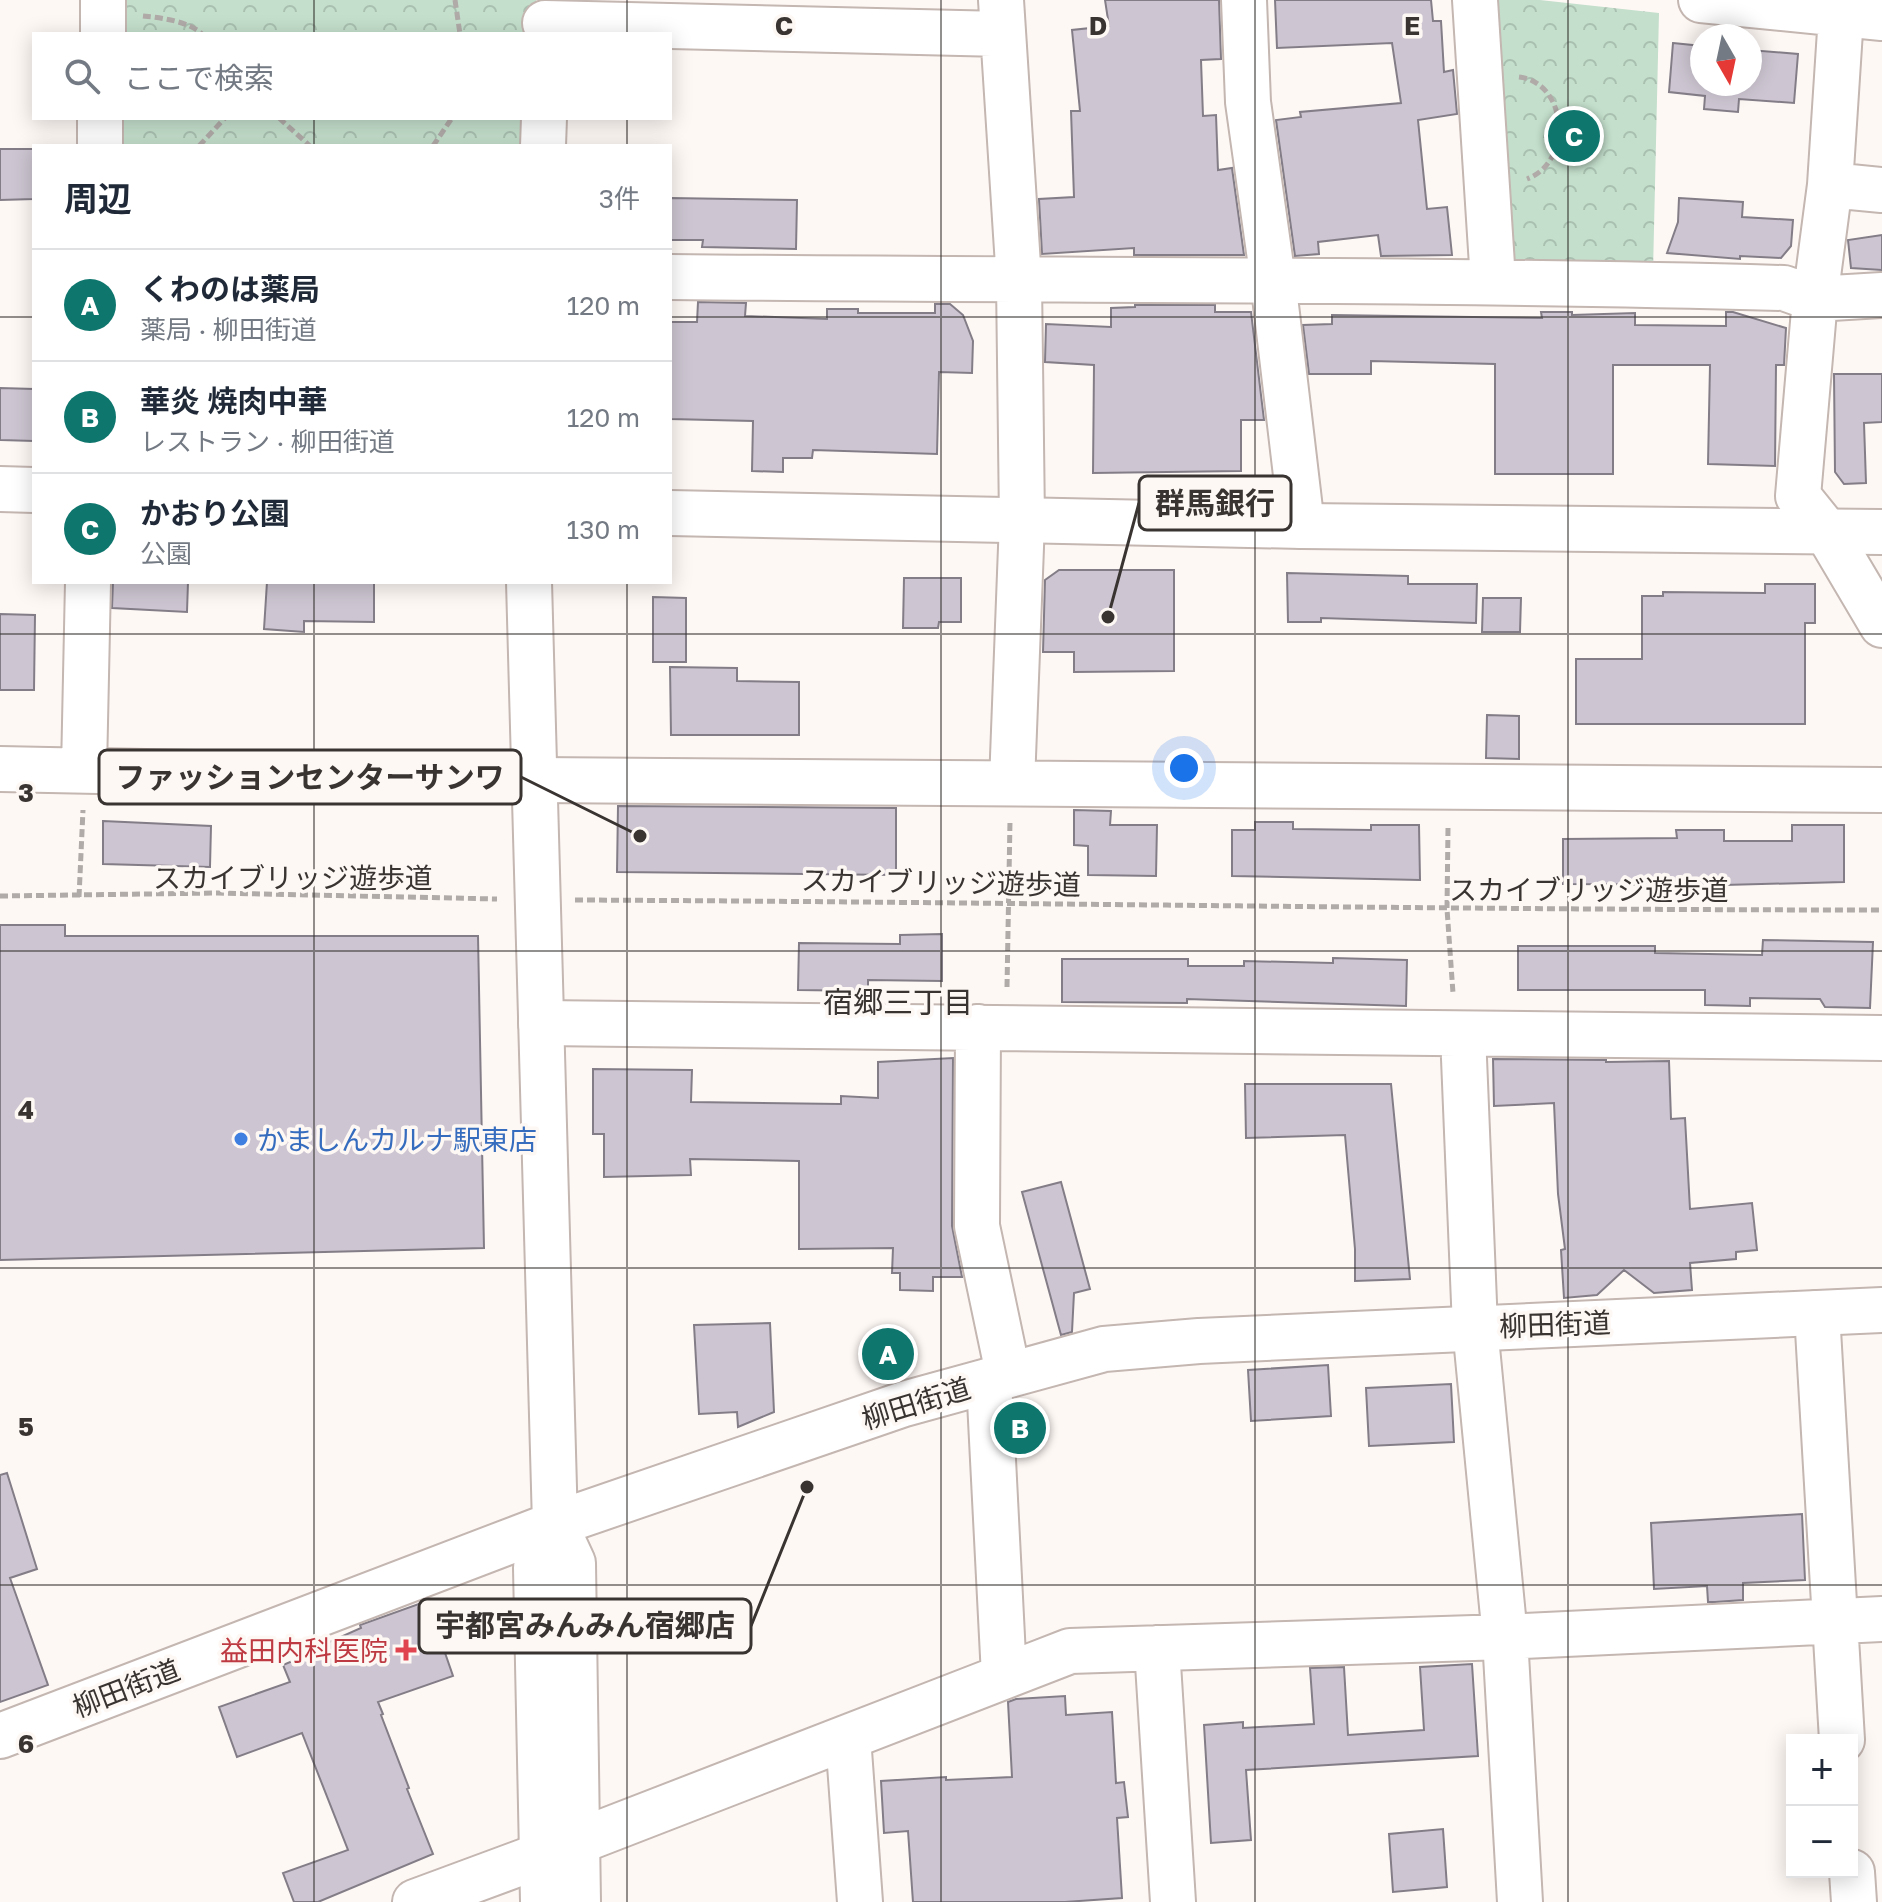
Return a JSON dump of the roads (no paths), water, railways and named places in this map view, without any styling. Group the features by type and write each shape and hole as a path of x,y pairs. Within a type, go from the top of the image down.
{"street":[{"path":"1244,0 1248,102 1302,526"},
{"path":"1475,0 1493,281"},
{"path":"1701,0 1855,11 1815,299 1798,496 1827,532 1882,625"},
{"path":"545,19 1001,17 1019,281 1022,521 1012,783"},
{"path":"100,120 100,144"},
{"path":"543,144 544,120"},
{"path":"1830,185 1882,190"},
{"path":"672,277 1493,281 1784,288 1815,299 1882,295"},
{"path":"0,489 32,490"},
{"path":"672,513 1302,526 1882,532"},
{"path":"84,770 88,584"},
{"path":"529,584 555,1524 573,1563 559,1849 543,1902"},
{"path":"0,769 536,780 1882,790"},
{"path":"541,1023 1882,1038"},
{"path":"993,1028 977,1226 998,1377 1004,1676"},
{"path":"1460,1034 1475,1327 1505,1637 1520,1902"},
{"name":"柳田街道","path":"0,1736 555,1524 904,1404 1104,1349 1475,1327 1882,1310"},
{"path":"1817,1313 1842,1734"},
{"path":"415,1902 1070,1651 1505,1637 1882,1619"},
{"path":"1157,1648 1173,1902"},
{"path":"848,1737 860,1902"},
{"path":"559,1849 578,1902"},
{"path":"1852,1878 1854,1902"}],"place":[{"name":"かおり公園","path":"1574,136"},
{"name":"群馬銀行","path":"1108,617"},
{"name":"ファッションセンターサンワ","path":"640,836"},
{"name":"かましんカルナ駅東店","path":"241,1139"},
{"name":"くわのは薬局","path":"888,1354"},
{"name":"華炎 焼肉中華","path":"1020,1428"},
{"name":"宇都宮みんみん宿郷店","path":"807,1487"},
{"name":"益田内科医院","path":"406,1650"}],"district":[{"name":"宿郷三丁目","path":"898,1002"}]}
